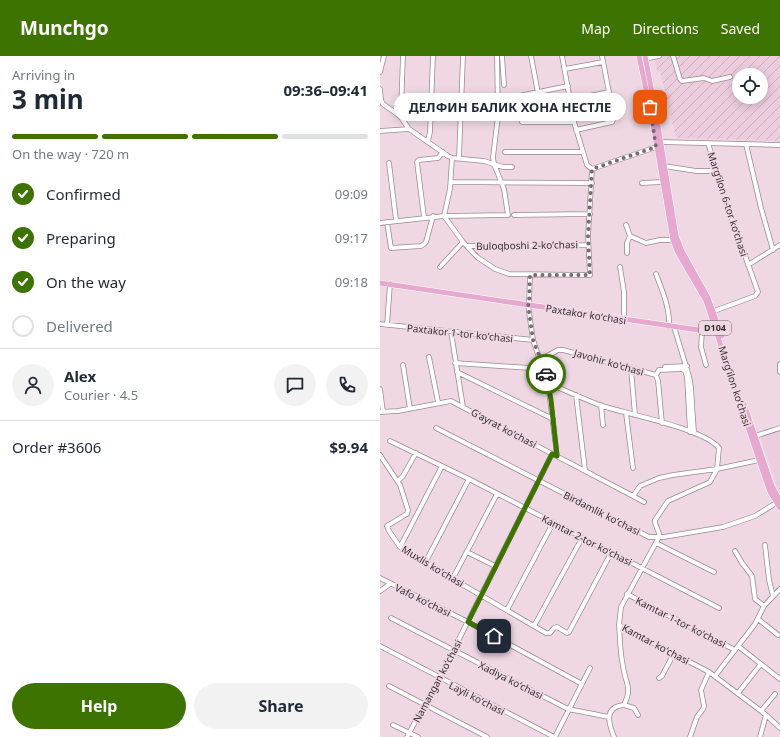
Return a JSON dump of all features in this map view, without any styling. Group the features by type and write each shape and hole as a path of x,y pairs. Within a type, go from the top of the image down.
{"main road":[{"name":"Margʻilon koʻchasi","path":"645,57 676,236 682,251 703,287 714,311 719,333 758,460 770,492 778,502"},
{"name":"Margʻilon koʻchasi","path":"639,58 652,118 673,240 677,250 704,297 719,333 780,508"},
{"name":"Paxtakor koʻchasi","path":"380,282 719,333"}],"street":[{"path":"380,72 384,56"},
{"path":"400,116 403,56"},
{"path":"428,141 430,132 433,56"},
{"path":"459,158 463,56"},
{"path":"380,222 433,216 508,215 502,183 494,164 494,146 498,116 497,56"},
{"path":"502,56 504,85"},
{"path":"531,56 538,92"},
{"path":"562,56 576,130 587,165 592,169"},
{"path":"576,130 614,120 602,56"},
{"path":"639,58 659,56"},
{"path":"673,56 680,79 682,81 704,78 712,81 730,77"},
{"path":"565,69 603,62"},
{"path":"514,97 568,86"},
{"path":"380,89 382,102 400,116 409,129 452,158 494,164 503,167 512,167"},
{"path":"570,100 609,92"},
{"path":"520,96 520,117 522,122 574,122"},
{"path":"380,131 409,129"},
{"path":"660,142 780,145"},
{"name":"Margʻilon 6-tor koʻchasi","path":"708,143 727,206 758,293 714,311"},
{"path":"746,144 760,208 773,250"},
{"path":"592,169 656,147"},
{"path":"424,217 417,162 419,160 438,158 443,152"},
{"path":"504,152 582,152"},
{"path":"452,158 451,182 444,216 463,242 480,260 495,269 509,274 588,276 590,274 588,244 592,169"},
{"path":"389,164 396,220"},
{"path":"664,166 696,171 717,171"},
{"path":"451,182 592,183"},
{"path":"642,183 662,182"},
{"path":"514,215 590,214"},
{"path":"387,222 391,248 420,246 426,242 433,216"},
{"path":"626,225 630,236 627,243 627,253"},
{"path":"630,236 646,243 660,240 673,240"},
{"path":"440,267 463,242"},
{"name":"Buloqboshi 2-koʻchasi","path":"467,246 588,244"},
{"name":"Margʻilon 6-tor koʻchasi","path":"748,264 780,245"},
{"path":"620,267 624,292 624,319"},
{"path":"656,274 668,310 671,326 687,366 691,387 692,432"},
{"path":"530,275 528,305 533,340 548,383 553,419 555,455"},
{"path":"387,325 390,284"},
{"name":"Paxtakor 1-tor koʻchasi","path":"380,324 533,340"},
{"path":"702,331 701,347 706,365"},
{"path":"451,332 455,362 462,392 463,407"},
{"name":"Javohir ko'chasi","path":"540,360 558,350 563,350 656,375 658,381 662,423"},
{"path":"380,389 382,412 410,409 438,402 429,357"},
{"path":"455,362 544,369"},
{"path":"780,364 780,372"},
{"path":"403,365 410,409"},
{"path":"656,375 662,367 687,366"},
{"path":"631,369 635,415"},
{"path":"659,370 682,370 686,373 692,432"},
{"path":"457,372 553,419"},
{"path":"548,383 601,405 692,432 713,442 719,448 717,469 710,482 666,502 654,522 659,530 659,537"},
{"path":"576,395 585,470"},
{"name":"Gʻayrat koʻchasi","path":"438,402 448,400 463,407 644,502"},
{"path":"601,405 603,425"},
{"path":"626,413 633,468"},
{"name":"Birdamlik koʻchasi","path":"436,428 650,537 659,537 723,527 755,516 778,502"},
{"path":"754,436 780,428"},
{"name":"Kamtar 2-tor koʻchasi","path":"390,441 469,479 719,608"},
{"path":"398,481 404,476 416,453"},
{"name":"Muxlis koʻchasi","path":"380,455 400,485 408,512 388,525 387,528 400,547 546,633 550,633 557,627 567,633 570,632 611,553"},
{"name":"Namangan koʻchasi","path":"408,735 468,622 538,481 555,455"},
{"path":"633,496 640,486 659,478 717,469 758,460"},
{"path":"400,547 442,466"},
{"path":"426,563 469,479"},
{"path":"453,578 497,494"},
{"path":"507,610 553,523"},
{"name":"Kamtar koʻchasi","path":"659,537 620,607 619,625 710,672 762,711 780,728"},
{"path":"534,626 582,538"},
{"path":"656,543 714,572"},
{"path":"765,545 769,580 773,596"},
{"path":"735,551 752,576 755,599 764,606"},
{"path":"466,552 495,566"},
{"name":"Vafo koʻchasi","path":"380,578 468,622 582,684"},
{"path":"380,591 390,584"},
{"path":"715,676 758,619 764,606 780,589"},
{"name":"Kamtar 1-tor koʻchasi","path":"627,594 735,650"},
{"name":"Xadiya koʻchasi","path":"391,618 568,709 609,717"},
{"path":"758,619 778,635"},
{"path":"619,625 623,668 629,691 624,705"},
{"name":"Layli koʻchasi","path":"380,646 438,678 554,737"},
{"path":"738,646 780,679"},
{"path":"660,678 674,653"},
{"path":"738,693 761,664"},
{"path":"554,737 590,668"},
{"path":"690,737 697,717 704,706 702,687 710,672"},
{"path":"389,686 487,737"},
{"path":"762,711 775,694"},
{"path":"614,737 609,717 613,709 624,705 634,708 638,715"},
{"path":"760,737 766,715"},
{"path":"393,725 408,735 418,737"}],"shaded area":[{"path":"659,56 780,56 780,141 676,138 660,71 657,71 655,61 660,59"},
{"path":"779,432 780,492 778,490 760,436"}],"way so far":[{"path":"546,374 533,340 528,305 530,275 590,275 591,271 589,268 588,236 592,169 656,147 650,107"}],"place":[{"name":"ДЕЛФИН БАЛИК ХОНА НЕСТЛЕ","path":"650,107"}],"route":[{"path":"494,636 468,622 552,454 557,456 551,400 546,374"}]}
